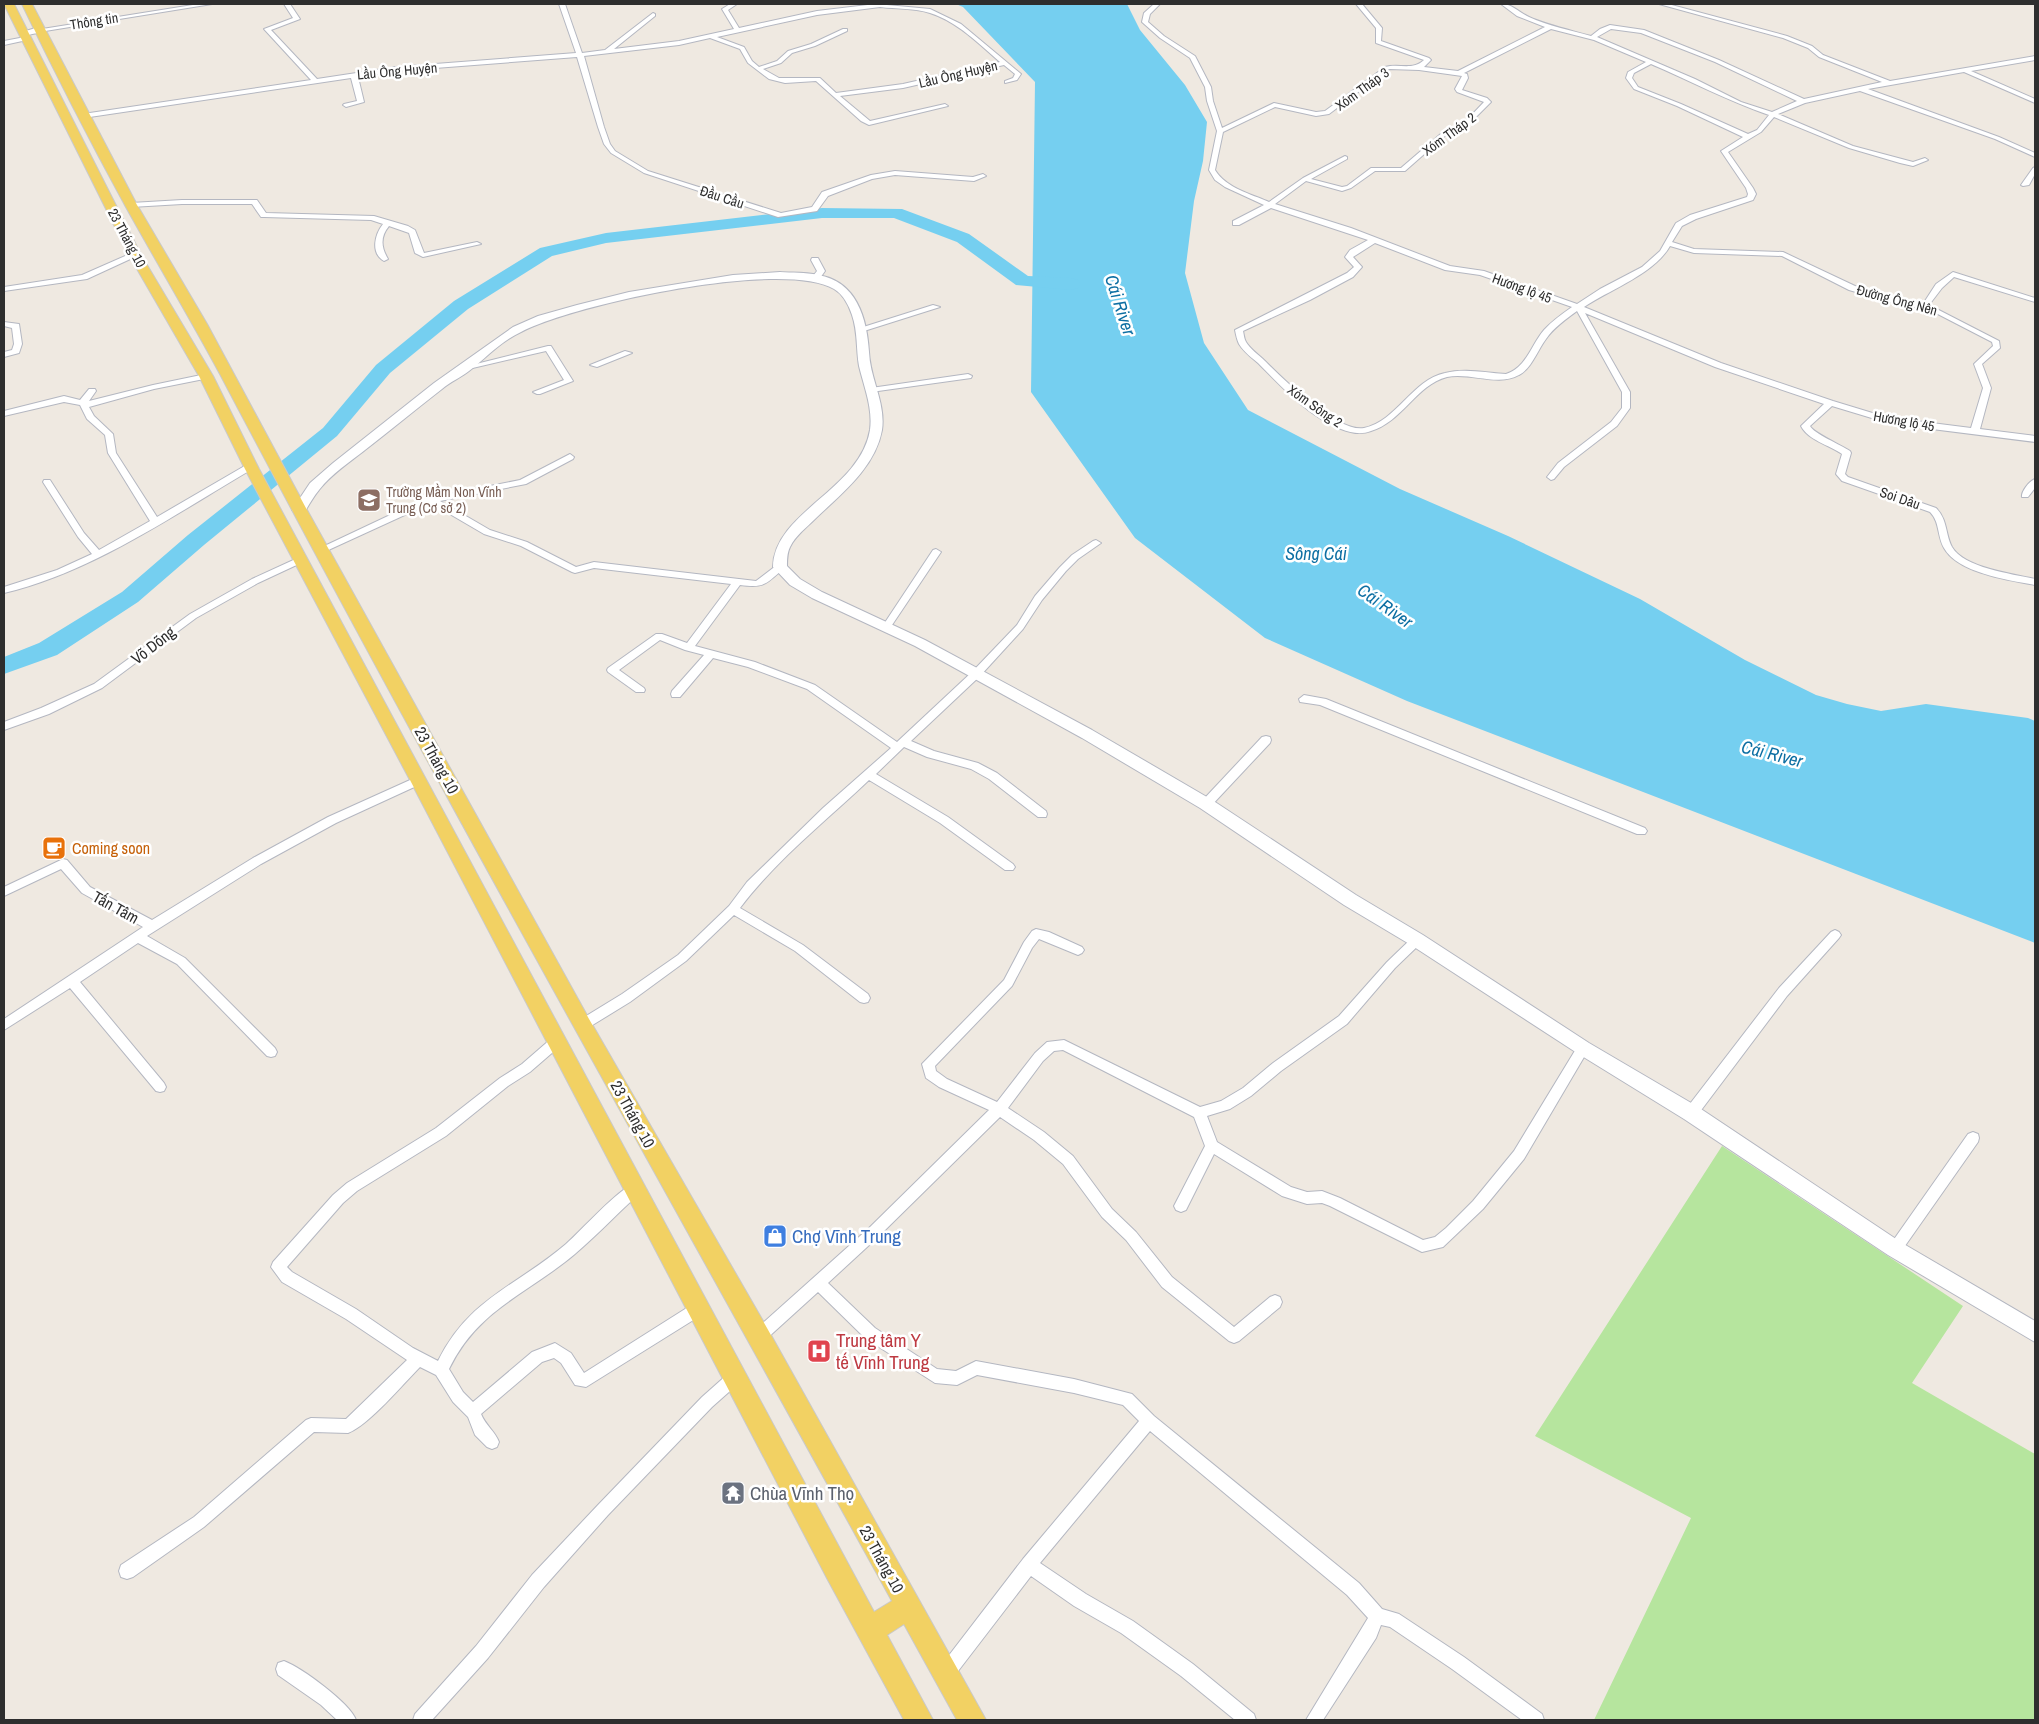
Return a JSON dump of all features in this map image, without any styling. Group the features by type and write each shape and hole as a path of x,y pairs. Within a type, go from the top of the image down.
{"main road":[{"name":"23 Tháng 10","path":"27,4 131,205 200,324 298,508 582,1025 759,1336 972,1720"},
{"name":"23 Tháng 10","path":"8,9 24,36 135,255 206,376 283,528 419,780 634,1190 919,1720"},
{"path":"135,255 156,250"},
{"path":"300,560 321,550"},
{"path":"556,1042 582,1025"},
{"path":"870,1630 908,1606"}],"street":[{"name":"Thông tin","path":"40,30 167,7 209,4"},
{"path":"287,4 297,19 267,29 315,80"},
{"name":"Đầu Cầu","path":"562,4 580,55 607,144 613,152 646,172 773,213 787,214 814,209 825,194 871,177 895,173 974,179 983,176"},
{"path":"734,4 725,9 738,31"},
{"path":"1157,4 1147,13 1145,22 1162,37 1193,57 1208,87 1220,131"},
{"name":"Xóm Tháp 3","path":"1359,4 1379,28 1378,42 1427,59 1420,68"},
{"path":"1504,4 1525,18 1592,38 1693,80 1739,103 1773,114 1833,140 1913,164 1925,160"},
{"path":"1662,4 1786,37 1810,47 1820,56 1890,84"},
{"name":"Lầu Ông Huyện","path":"84,116 405,68 605,53 712,37 818,13 877,5 901,6 930,11 944,16 959,25 1005,63"},
{"path":"605,53 653,15"},
{"path":"1459,72 1550,27"},
{"path":"1592,38 1602,30 1610,27 1642,31 1804,101"},
{"path":"4,43 40,30"},
{"path":"758,69 779,62 790,52 813,45 845,30"},
{"name":"Lầu Ông Huyện","path":"712,37 745,50 748,61 773,80 780,82 818,79 835,95 903,86 1005,63"},
{"path":"1551,476 1614,424 1626,408 1626,392 1578,307 1603,291 1645,269 1655,261 1679,225 1693,217 1750,198 1752,194 1748,186 1732,166 1724,151 1759,131 1773,114 1785,107 1804,101 2035,58"},
{"path":"1651,62 1631,72 1629,78 1633,85 1748,137"},
{"path":"1005,63 1018,74 1015,79 1007,82"},
{"name":"Xóm Tháp 3","path":"1220,131 1250,118 1274,104 1316,114 1326,113 1384,70 1395,67 1459,72"},
{"path":"1966,71 2035,101"},
{"name":"Xóm Tháp 2","path":"1305,179 1342,189 1349,187 1373,170 1403,170 1445,133 1467,124 1488,102 1484,98 1459,91 1458,89 1465,76 1459,72"},
{"path":"346,105 361,102 354,75"},
{"path":"1861,89 1996,138 2035,155"},
{"path":"835,95 866,122 910,115 946,106"},
{"name":"Hương lộ 45","path":"1220,131 1212,165 1214,175 1226,186 1270,205 1374,240 1448,268 1481,273 1578,307 1718,365 1830,403 1878,417 2035,439"},
{"path":"1236,223 1270,205 1305,179 1345,158"},
{"path":"2025,186 2035,169"},
{"path":"131,205 182,202 252,202 256,203 264,214 362,217 411,231 419,253 423,255 476,244"},
{"path":"384,259 377,241 379,233 387,223"},
{"name":"Xóm Sông 2","path":"1374,240 1353,252 1349,257 1358,267 1350,275 1240,330 1243,344 1284,384 1326,417 1349,430 1359,431 1378,425 1391,417 1424,386 1436,378 1449,374 1507,377 1516,375 1526,367 1534,348 1548,332 1578,307"},
{"name":"Đường Ông Nên","path":"1667,243 1694,251 1783,254 1852,288 1889,300 1925,306 1940,312 1995,341 1997,346 1978,364 1987,388 1975,432"},
{"path":"4,288 84,276 135,255"},
{"path":"814,260 821,271 817,276"},
{"path":"298,508 315,486 330,471 439,385 521,327 601,302 659,290 758,276 792,274 817,276 830,280 844,290 856,310 861,329 863,358 877,414 871,449 858,468 794,531 782,549 780,567 764,581 757,584 594,565 575,570 524,544 487,532 432,500"},
{"path":"1925,306 1939,286 1953,274 2035,300"},
{"path":"861,329 936,307"},
{"path":"4,324 16,326 18,344 16,351 4,355"},
{"path":"464,368 548,348 570,381 537,392"},
{"path":"594,365 628,353"},
{"path":"4,413 64,399 71,399 84,404 206,376"},
{"path":"871,390 968,376"},
{"path":"92,391 84,400 90,417 108,432 112,453 155,521"},
{"name":"Soi Dâu","path":"1830,403 1805,426 1809,433 1832,443 1847,453 1840,474 1845,479 1933,510 1941,516 1947,546 1957,559 1968,564 2035,582"},
{"path":"321,550 432,500 523,482 570,457"},
{"path":"4,590 60,572 98,556 155,521 251,467"},
{"path":"47,482 81,535 98,556"},
{"path":"2025,495 2035,482"},
{"path":"582,1025 626,998 682,958 733,909 758,878 976,674 1020,627 1038,598 1063,569 1075,557 1096,543"},
{"path":"888,626 936,552"},
{"name":"Võ Dõng","path":"4,726 45,711 98,686 193,616 255,581 300,560"},
{"path":"780,567 795,582 817,595 888,626 1087,734 1206,804 1350,900 1417,940 1582,1048 1691,1113 1895,1249 1969,1291 2035,1332"},
{"path":"689,648 737,582"},
{"path":"640,690 612,670 659,636 689,648 751,664 811,686 886,742 974,766 993,776 1042,814"},
{"path":"676,694 712,653"},
{"path":"1304,698 1322,702 1384,726 1641,831"},
{"path":"1206,804 1266,740"},
{"path":"868,774 944,820 1009,867"},
{"path":"4,1025 152,926 257,861 332,820 419,780"},
{"name":"Tấn Tâm","path":"4,892 62,863 86,890 152,926"},
{"path":"733,909 799,948 864,998"},
{"path":"1078,950 1045,935 1036,934 1031,939 1016,972 1008,983 928,1064 930,1074 943,1083 999,1109 1039,1136 1068,1160 1107,1213 1130,1236 1167,1282 1234,1336 1275,1302"},
{"path":"1691,1113 1783,992 1835,935"},
{"path":"138,937 181,961 271,1052"},
{"path":"1199,1113 1225,1105 1240,1096 1343,1020 1391,965 1417,940"},
{"path":"72,981 160,1087"},
{"path":"492,1442 480,1430 473,1412 458,1397 441,1370 408,1353 352,1314 287,1277 278,1267 338,1199 352,1187 441,1132 504,1082 526,1068 556,1042"},
{"path":"759,1336 874,1232 999,1109 1039,1057 1051,1046 1064,1045 1199,1113 1212,1146 1287,1192 1307,1198 1322,1197 1335,1202 1422,1246 1438,1243 1478,1205 1519,1155 1582,1048"},
{"path":"1895,1249 1973,1138"},
{"path":"1181,1206 1212,1146"},
{"path":"441,1370 454,1347 493,1303 559,1258 580,1241 634,1190"},
{"path":"818,1283 870,1333 935,1376 957,1378 976,1368 1074,1386 1127,1399 1149,1421 1353,1589 1377,1616 1393,1620 1458,1663 1536,1720"},
{"path":"473,1412 538,1357 555,1350 566,1358 580,1380 586,1380 698,1308"},
{"path":"127,1572 199,1522 311,1425 348,1426 360,1417 419,1358"},
{"path":"421,1720 476,1659 538,1581 707,1402 734,1378"},
{"path":"946,1673 1029,1565 1149,1421"},
{"path":"1029,1565 1080,1600 1127,1626 1187,1670 1248,1720"},
{"path":"1314,1720 1370,1632 1377,1616"},
{"path":"284,1669 327,1699 348,1720"}],"green space":[{"path":"1722,1146 1963,1306 1912,1383 2035,1454 2035,1720 1594,1720 1691,1518 1535,1436"}],"water":[{"name":"Sông Cái","path":"956,4 1127,4 1140,30 1185,85 1207,122 1203,161 1194,201 1185,273 1204,343 1248,410 1400,489 1508,536 1640,599 1745,660 1816,695 1881,711 1926,704 2028,718 2035,721 2035,943 1407,701 1265,638 1135,538 1031,392 1035,82 963,7"}],"waterway":[{"path":"4,666 48,649 130,597 196,540 330,432 383,369 461,305 546,252 606,238 822,213 896,213 963,238 1023,281 1071,284"}],"place":[{"name":"Trường Mầm Non Vĩnh Trung (Cơ sở 2)","path":"369,500"},
{"name":"Coming soon","path":"54,848"},
{"name":"Chợ Vĩnh Trung","path":"775,1236"},
{"name":"Trung tâm Y tế Vĩnh Trung","path":"819,1351"},
{"name":"Chùa Vĩnh Thọ","path":"733,1493"}],"water label":[{"name":"Cái River","path":"1120,305"},
{"name":"Cái River","path":"1385,606"},
{"name":"Cái River","path":"1772,754"}]}
